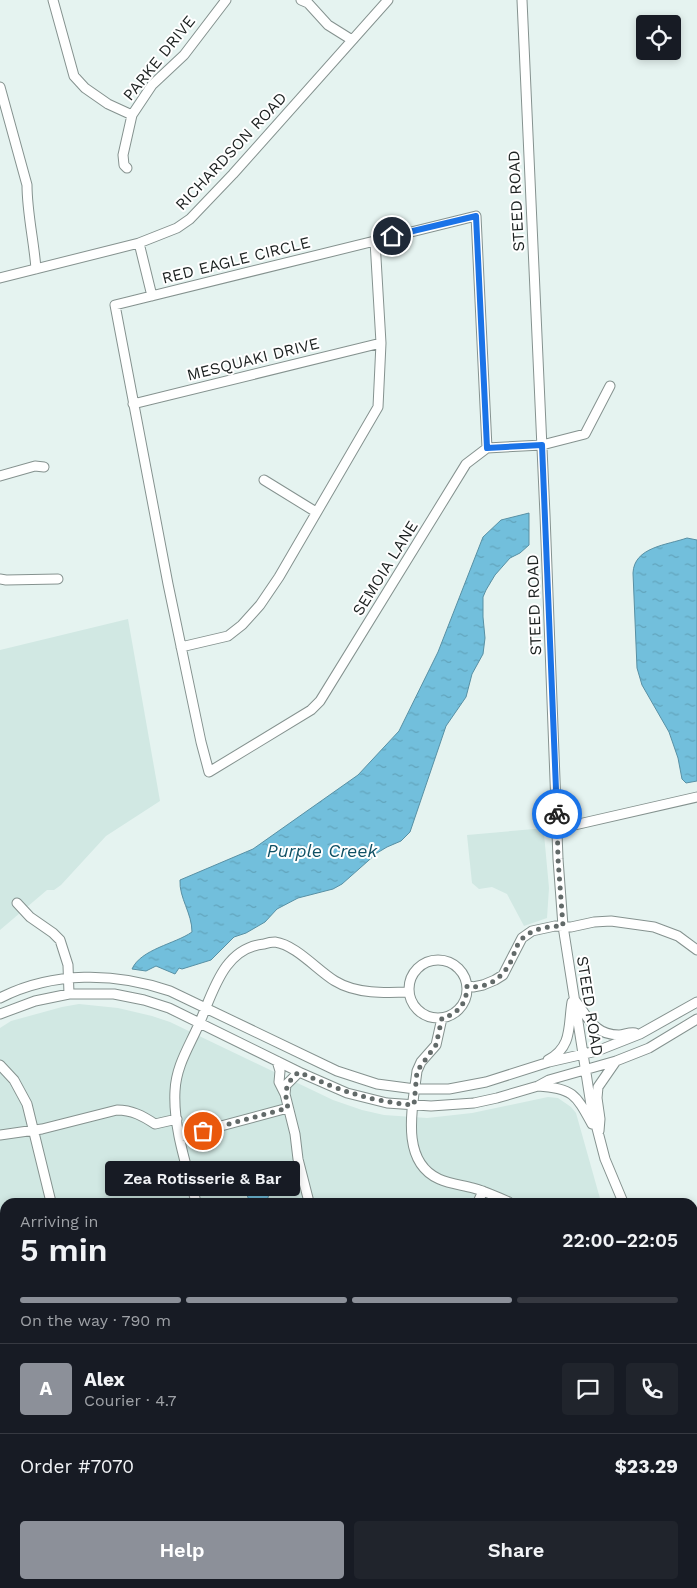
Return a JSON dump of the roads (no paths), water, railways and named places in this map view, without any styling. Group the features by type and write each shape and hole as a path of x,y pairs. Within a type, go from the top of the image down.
{"street":[{"path":"53,0 74,76 85,88 108,104 132,115"},
{"name":"PARKE DRIVE","path":"127,168 124,165 123,155 132,115 152,85 184,55 226,0"},
{"path":"301,0 308,3 328,25 352,40"},
{"name":"RICHARDSON ROAD","path":"0,278 139,243 177,228 190,219 234,174 388,0"},
{"name":"STEED ROAD","path":"522,0 557,830 563,926 585,1071 598,1136 621,1198"},
{"path":"0,87 26,185 27,202 34,239 36,269"},
{"name":"RED EAGLE CIRCLE","path":"201,742 115,305 476,216 487,448"},
{"path":"181,647 228,636 242,625 260,605 279,577 378,407 381,343 375,241"},
{"path":"139,243 152,296"},
{"name":"MESQUAKI DRIVE","path":"133,404 381,343"},
{"path":"487,448 542,445 585,434 610,386"},
{"name":"SEMOIA LANE","path":"201,742 209,772 310,710 320,701 466,464 487,448"},
{"path":"0,476 35,466 44,467"},
{"path":"264,480 316,512"},
{"path":"0,579 58,579"},
{"path":"557,830 697,797"},
{"path":"17,903 30,917 60,940 68,965 69,994"},
{"path":"467,986 473,987 491,983 503,974 522,938 532,931 544,928 571,927 594,922 654,927 678,936 697,950"},
{"path":"195,1198 177,1119 175,1092 178,1070 200,1024 205,1007 225,967 238,953 256,944 275,942 293,950 334,980 346,986 365,991 409,992"},
{"path":"440,960 451,962 456,966 464,976 467,986 465,999 459,1010 442,1018 430,1018 419,1011 410,998 409,992 410,979 417,968 429,962 440,960"},
{"path":"0,998 42,982 68,978 93,976 132,981 164,989 337,1071 377,1084 415,1090 449,1089 477,1084 596,1051 640,1034 697,1002"},
{"path":"0,1014 35,1001 69,994 114,994 144,1000 169,1008 299,1072 347,1093 387,1102 448,1106 474,1103 538,1086 550,1080 616,1061 649,1048 697,1019"},
{"path":"573,997 582,1008 588,1020 596,1028 607,1033 619,1035 640,1034"},
{"path":"534,1067 555,1056 566,1043 570,1028 569,1016 573,997"},
{"path":"442,1018 436,1045 417,1071 412,1144 422,1166 438,1179 483,1191 500,1198"},
{"path":"277,1061 280,1072 279,1082 285,1094 295,1134 298,1159 308,1198"},
{"path":"598,1136 600,1119 597,1098 598,1087 616,1061"},
{"path":"0,1065 14,1080 27,1104 50,1198"},
{"path":"285,1094 286,1085 299,1072"},
{"path":"538,1086 564,1090 574,1096 582,1104 598,1136"},
{"path":"180,1137 288,1108"},
{"path":"0,1135 33,1130 117,1110 141,1115 155,1124 177,1119"},
{"path":"480,1198 483,1191"}],"water":[{"name":"Purple Creek","path":"529,513 529,545 520,553 510,558 495,575 483,597 485,638 483,654 472,674 466,697 446,726 410,832 401,841 377,853 342,884 333,889 298,898 277,909 265,922 246,933 234,937 211,960 182,969 179,968 175,974 156,966 146,971 132,969 143,956 192,932 190,918 181,893 180,880 253,849 358,775 399,731 438,652 483,537 501,520"},
{"path":"687,538 697,540 697,781 686,783 682,779 678,758 669,732 642,685 637,668 633,573 635,564 645,552 661,545"},
{"path":"254,1183 262,1183 268,1189 268,1198 248,1197 248,1189"}],"place":[{"name":"Zea Rotisserie & Bar","path":"203,1131"}]}
